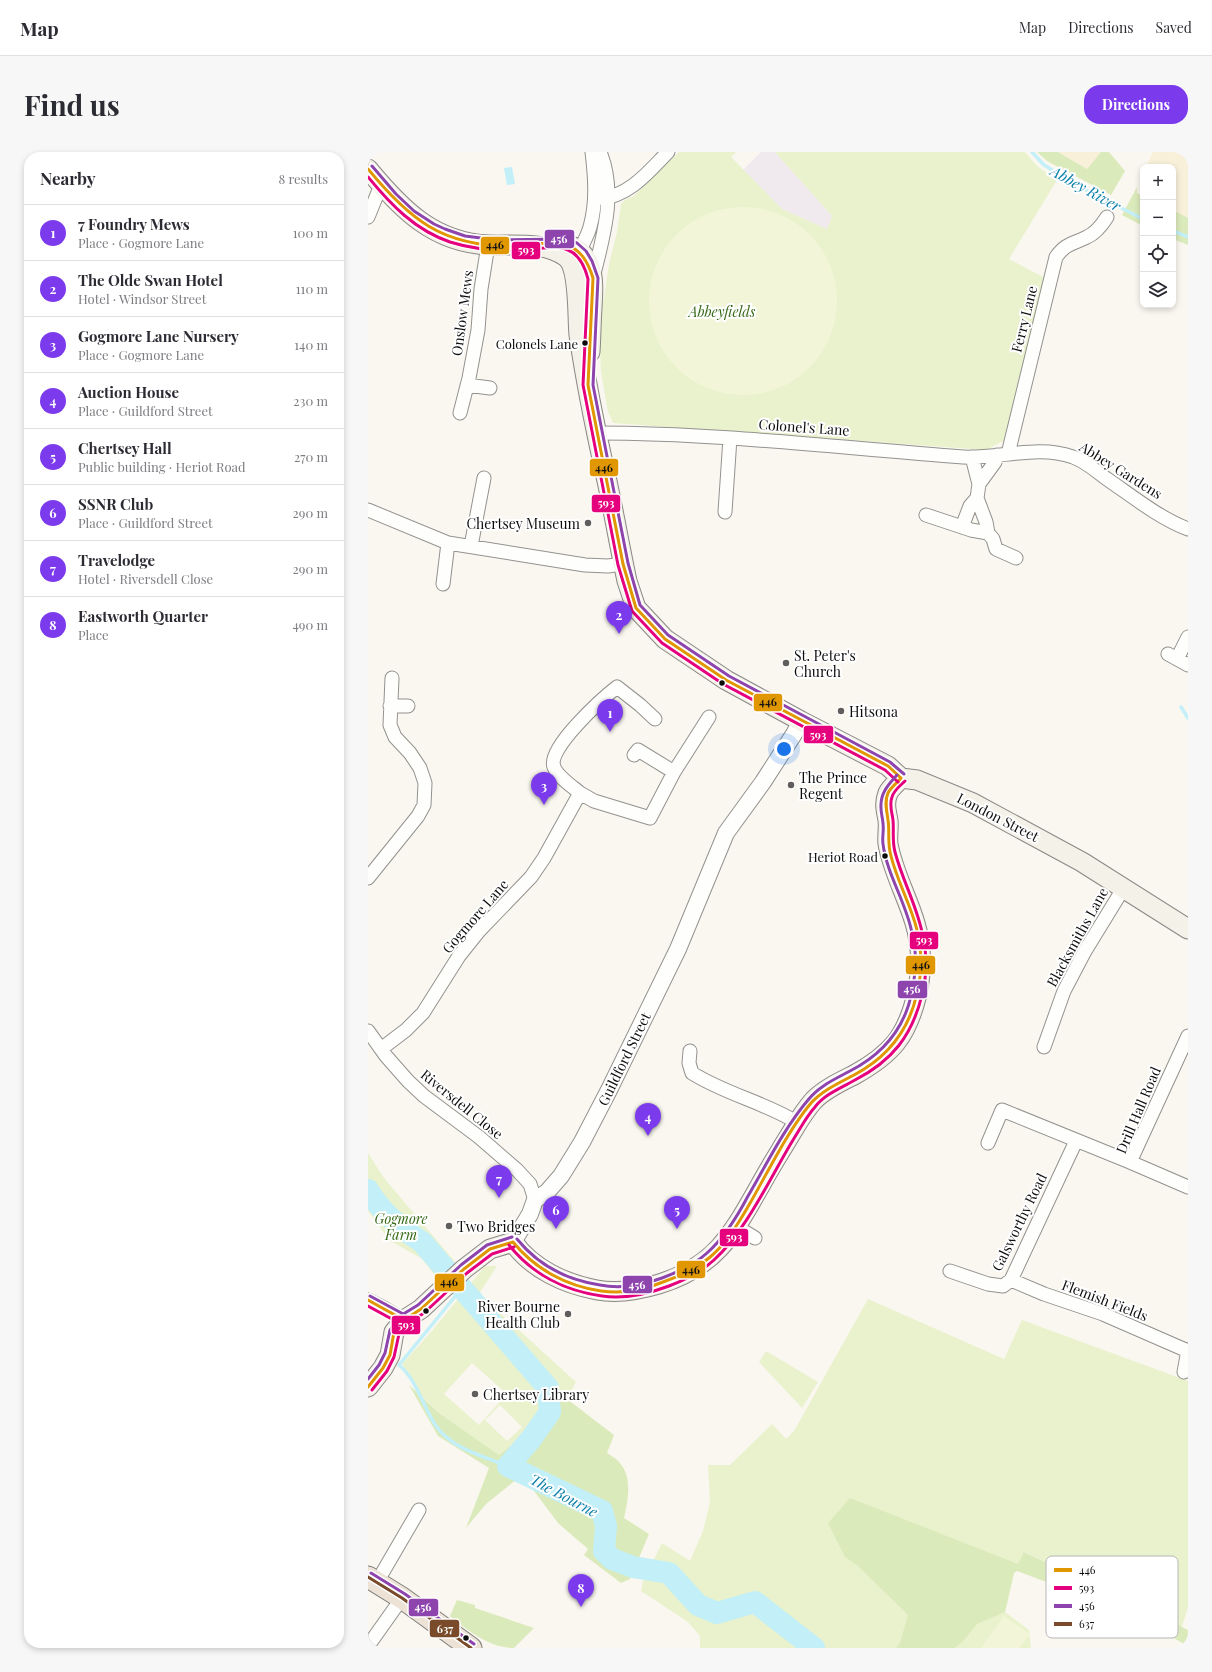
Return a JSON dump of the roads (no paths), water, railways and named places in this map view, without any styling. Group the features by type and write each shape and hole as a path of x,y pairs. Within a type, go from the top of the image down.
{"main road":[{"path":"368,169 403,209 424,224 456,239 488,245 530,245 555,242 571,246 579,251 589,263 593,278 588,385"},
{"path":"368,1387 383,1368 390,1355 394,1332 404,1320 421,1309 471,1263 490,1249 513,1242 521,1254 559,1280 583,1288 608,1292 629,1291 674,1280 696,1267 724,1244 737,1227 798,1123 813,1101 825,1091 880,1059 894,1046 904,1032 911,1016 920,973 919,944 915,923 897,876 888,843 888,821 894,812 901,778 888,766 726,680 665,639 636,608 623,564 583,366 577,319 574,270 571,262 561,254 551,249 530,245"},
{"name":"London Street","path":"901,778 918,780 973,803 1082,862 1188,929"},
{"path":"372,1579 402,1598 471,1648"}],"street":[{"path":"574,270 579,251 590,227 595,198 595,175 592,152"},
{"path":"593,278 604,230 608,197 605,167 600,152"},
{"path":"595,198 618,195 632,186 668,152"},
{"path":"368,217 381,185"},
{"name":"Ferry Lane","path":"979,484 995,462 1003,454 1056,257 1066,245 1088,237 1107,217"},
{"name":"Onslow Mews","path":"460,413 478,330 481,289 488,245"},
{"path":"467,385 490,388"},
{"name":"Colonel's Lane","path":"597,433 673,434 972,457 1003,454"},
{"path":"725,512 730,438"},
{"name":"Abbey Gardens","path":"1003,454 1051,452 1074,457 1154,511 1177,525 1188,529"},
{"path":"972,457 979,484 977,498 986,522 988,533 993,539 996,549 1016,558"},
{"path":"471,546 484,478"},
{"path":"962,527 970,506 977,498"},
{"path":"368,510 448,543 585,565 608,566 623,564"},
{"path":"926,514 962,527 988,533"},
{"path":"443,584 448,543"},
{"path":"1178,660 1188,637"},
{"path":"368,878 418,816 424,805 425,783 420,768 410,753 395,737 390,725 392,678"},
{"path":"655,719 617,687 584,715 558,749 553,763 554,767 580,793 594,801 650,818 674,772 709,717"},
{"path":"390,706 408,706"},
{"name":"Guildford Street","path":"513,1242 530,1214 535,1200 541,1198 560,1176 582,1142 678,949 726,834 767,776 801,721"},
{"path":"634,755 638,750 674,772"},
{"name":"Gogmore Lane","path":"381,1049 406,1030 423,1013 458,956 478,931 531,877 544,858 580,793"},
{"name":"Blacksmiths Lane","path":"1044,1047 1067,985 1085,951 1123,889"},
{"name":"Riversdell Close","path":"368,1030 381,1049 408,1081 424,1096 478,1137 517,1170 530,1184 535,1200"},
{"name":"Drill Hall Road","path":"1188,1036 1130,1162 1188,1187"},
{"path":"690,1051 689,1063 692,1074 710,1084 781,1113 798,1123"},
{"path":"988,1143 1002,1110 1130,1162"},
{"name":"Galsworthy Road","path":"950,1271 988,1284 1004,1286 1011,1280 1076,1141"},
{"path":"737,1227 755,1238"},
{"name":"Flemish Fields","path":"1011,1280 1044,1294 1103,1314 1188,1351 1184,1372"},
{"path":"368,1300 404,1320"},
{"path":"372,1579 419,1510"},
{"path":"368,1646 402,1598"}],"water":[{"path":"512,167 515,184 507,185 504,168"}],"waterway":[{"name":"Abbey River","path":"1032,152 1044,165 1086,190 1140,217"},
{"name":"Abbey River","path":"1176,232 1188,237"},
{"path":"1181,707 1188,718"},
{"name":"The Bourne","path":"368,1190 373,1198 392,1219 422,1242 548,1388 550,1412 531,1439 508,1466 602,1511 606,1526 604,1551 612,1559 633,1567 669,1573 698,1605 717,1613 755,1602 814,1648"},
{"name":"The Bourne","path":"462,1288 399,1365 411,1378 431,1419 442,1434 469,1451 508,1466"}],"place":[{"name":"Colonels Lane","path":"585,343"},
{"name":"Chertsey Museum","path":"588,523"},
{"name":"The Olde Swan Hotel","path":"619,634"},
{"name":"St. Peter's Church","path":"786,663"},
{"name":"Hitsona","path":"841,711"},
{"name":"7 Foundry Mews","path":"610,732"},
{"name":"The Prince Regent","path":"791,785"},
{"name":"Gogmore Lane Nursery","path":"544,805"},
{"name":"Heriot Road","path":"885,856"},
{"name":"Auction House","path":"648,1136"},
{"name":"Travelodge","path":"499,1198"},
{"name":"Two Bridges","path":"449,1226"},
{"name":"SSNR Club","path":"556,1229"},
{"name":"Chertsey Hall","path":"677,1229"},
{"name":"River Bourne Health Club","path":"568,1314"},
{"name":"Chertsey Library","path":"475,1394"},
{"name":"Eastworth Quarter","path":"581,1607"}],"park label":[{"name":"Abbeyfields","path":"722,311"},
{"name":"Gogmore Farm","path":"401,1226"}]}
